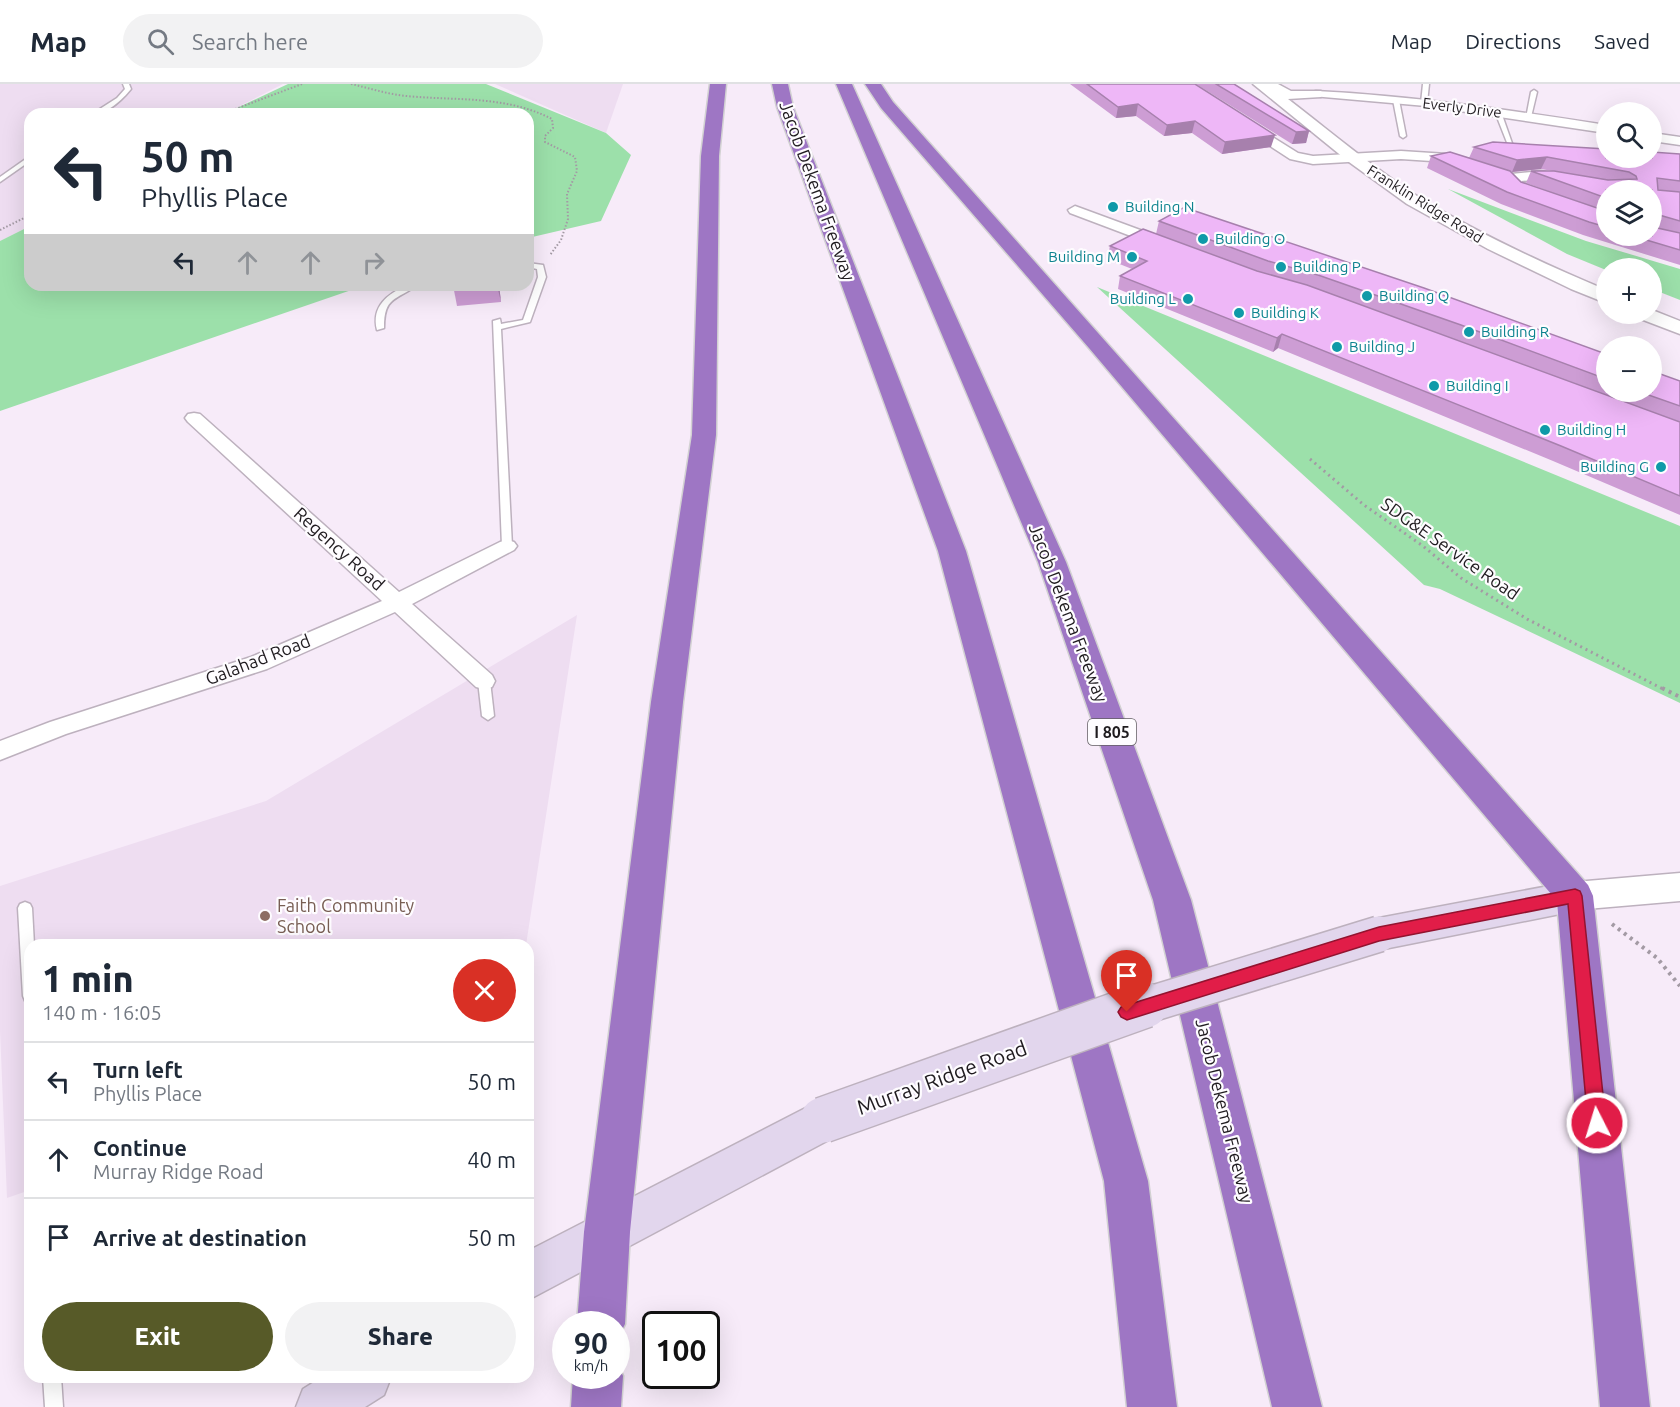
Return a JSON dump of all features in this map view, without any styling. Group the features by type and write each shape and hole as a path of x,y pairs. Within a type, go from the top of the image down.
{"highway":[{"path":"602,1311 607,1232 667,702 704,435 710,156 718,84"},
{"name":"Jacob Dekema Freeway","path":"780,84 785,107 952,551 1126,1181 1152,1407"},
{"name":"Jacob Dekema Freeway","path":"844,84 1052,562 1168,889 1297,1407"},
{"path":"873,84 887,105 1097,343 1575,896 1625,1407"},
{"path":"596,1407 597,1389"}],"main road":[{"name":"Murray Ridge Road","path":"534,1273 607,1232 823,1120 1148,1004 1379,934 1575,896"},
{"path":"321,1407 357,1383"}],"street":[{"name":"Franklin Ridge Road","path":"1260,84 1322,123 1359,152 1414,201 1531,264 1596,293"},
{"path":"1269,84 1280,92 1298,95 1316,94"},
{"name":"Franklin Ridge Road","path":"1283,84 1298,95 1322,123"},
{"name":"Everly Drive","path":"1316,94 1424,103 1596,127"},
{"path":"1236,118 1300,158 1313,160 1359,152 1406,182 1417,185"},
{"path":"1322,123 1361,155 1447,158 1479,168"},
{"path":"1662,138 1680,141"},
{"name":"Franklin Ridge Road","path":"1359,152 1378,157 1417,185 1520,243 1596,277"},
{"path":"1496,174 1511,178 1540,175 1596,185"},
{"path":"1511,178 1521,189 1545,197"},
{"path":"1075,210 1181,250"},
{"path":"1662,305 1680,313"},
{"path":"1662,321 1680,328"},
{"name":"Regency Road","path":"195,418 484,681"},
{"name":"Galahad Road","path":"0,751 58,728 259,663 398,602 507,546"},
{"path":"1575,896 1680,887"}],"lane":[{"path":"105,108 119,99 128,89 126,84"},
{"path":"1424,103 1426,84"},
{"path":"1528,117 1533,92"},
{"path":"1396,100 1403,136"},
{"path":"1498,112 1511,145"},
{"path":"0,180 24,162"},
{"path":"507,546 497,324 526,322 542,277 540,267 534,266"},
{"path":"380,328 380,310 384,301 402,291"},
{"path":"484,681 488,716"},
{"path":"25,908 27,939"},
{"path":"52,1383 54,1407"}],"path":[{"path":"238,108 302,84"},
{"path":"351,84 404,96 503,101 535,108 552,119 553,128 545,136 545,142 575,157 578,171 567,194 568,219 561,240 540,267"},
{"path":"0,230 24,218"},
{"name":"SDG&E Service Road","path":"1310,459 1364,505 1423,546 1461,578 1527,619 1680,697"},
{"path":"1575,896 1657,958 1680,986"}],"shaded area":[{"path":"0,84 283,84 236,108 24,108 24,229 0,241"},
{"path":"495,84 623,84 606,133"},
{"name":"Faith Community School","path":"577,615 527,939 24,939 24,1192 7,1198 0,1031 0,886 266,801"}],"green space":[{"path":"288,84 486,84 606,133 631,155 601,221 534,237 534,108 237,108"},
{"path":"1448,189 1596,244 1596,246 1643,258 1596,258 1596,266 1567,254"},
{"path":"24,229 24,291 349,291 0,411 0,241"},
{"path":"1662,264 1680,269 1680,300 1662,293"},
{"path":"1097,287 1680,526 1680,703 1440,589 1424,585"}],"building":[{"path":"1087,84 1195,84 1275,135 1225,142 1195,121 1167,125 1138,104 1118,107"},
{"path":"1216,84 1234,84 1309,131 1296,132"},
{"path":"1493,142 1596,148 1596,166 1547,157 1517,160 1474,147"},
{"path":"1450,152 1510,171 1521,182 1596,208 1596,224 1507,192 1431,156"},
{"path":"1662,153 1680,154 1680,181 1657,178 1657,180 1608,180 1637,179 1629,172 1607,168 1662,168"},
{"path":"1531,171 1554,171 1608,180 1596,180 1596,194"},
{"path":"1662,190 1680,192 1680,221 1662,216"},
{"path":"1183,208 1192,210 1424,288 1596,350 1596,375 1461,325 1318,275 1268,261 1159,221"},
{"path":"1143,229 1257,271 1307,285 1596,391 1596,402 1626,402 1680,422 1680,496 1282,334 1277,338 1120,276 1147,261 1110,246"},
{"path":"1662,229 1680,233 1680,250 1662,245"},
{"path":"1662,375 1680,381 1680,406 1662,400"}],"place":[{"name":"Building N","path":"1113,207"},
{"name":"Building O","path":"1203,239"},
{"name":"Building M","path":"1132,257"},
{"name":"Building P","path":"1281,267"},
{"name":"Building Q","path":"1367,296"},
{"name":"Building L","path":"1188,299"},
{"name":"Building K","path":"1239,313"},
{"name":"Building R","path":"1469,332"},
{"name":"Building J","path":"1337,347"},
{"name":"Building I","path":"1434,386"},
{"name":"Building H","path":"1545,430"},
{"name":"Building G","path":"1661,467"},
{"name":"Faith Community School","path":"265,916"}],"route":[{"path":"1127,1012 1379,934 1575,896 1597,1123"}]}
